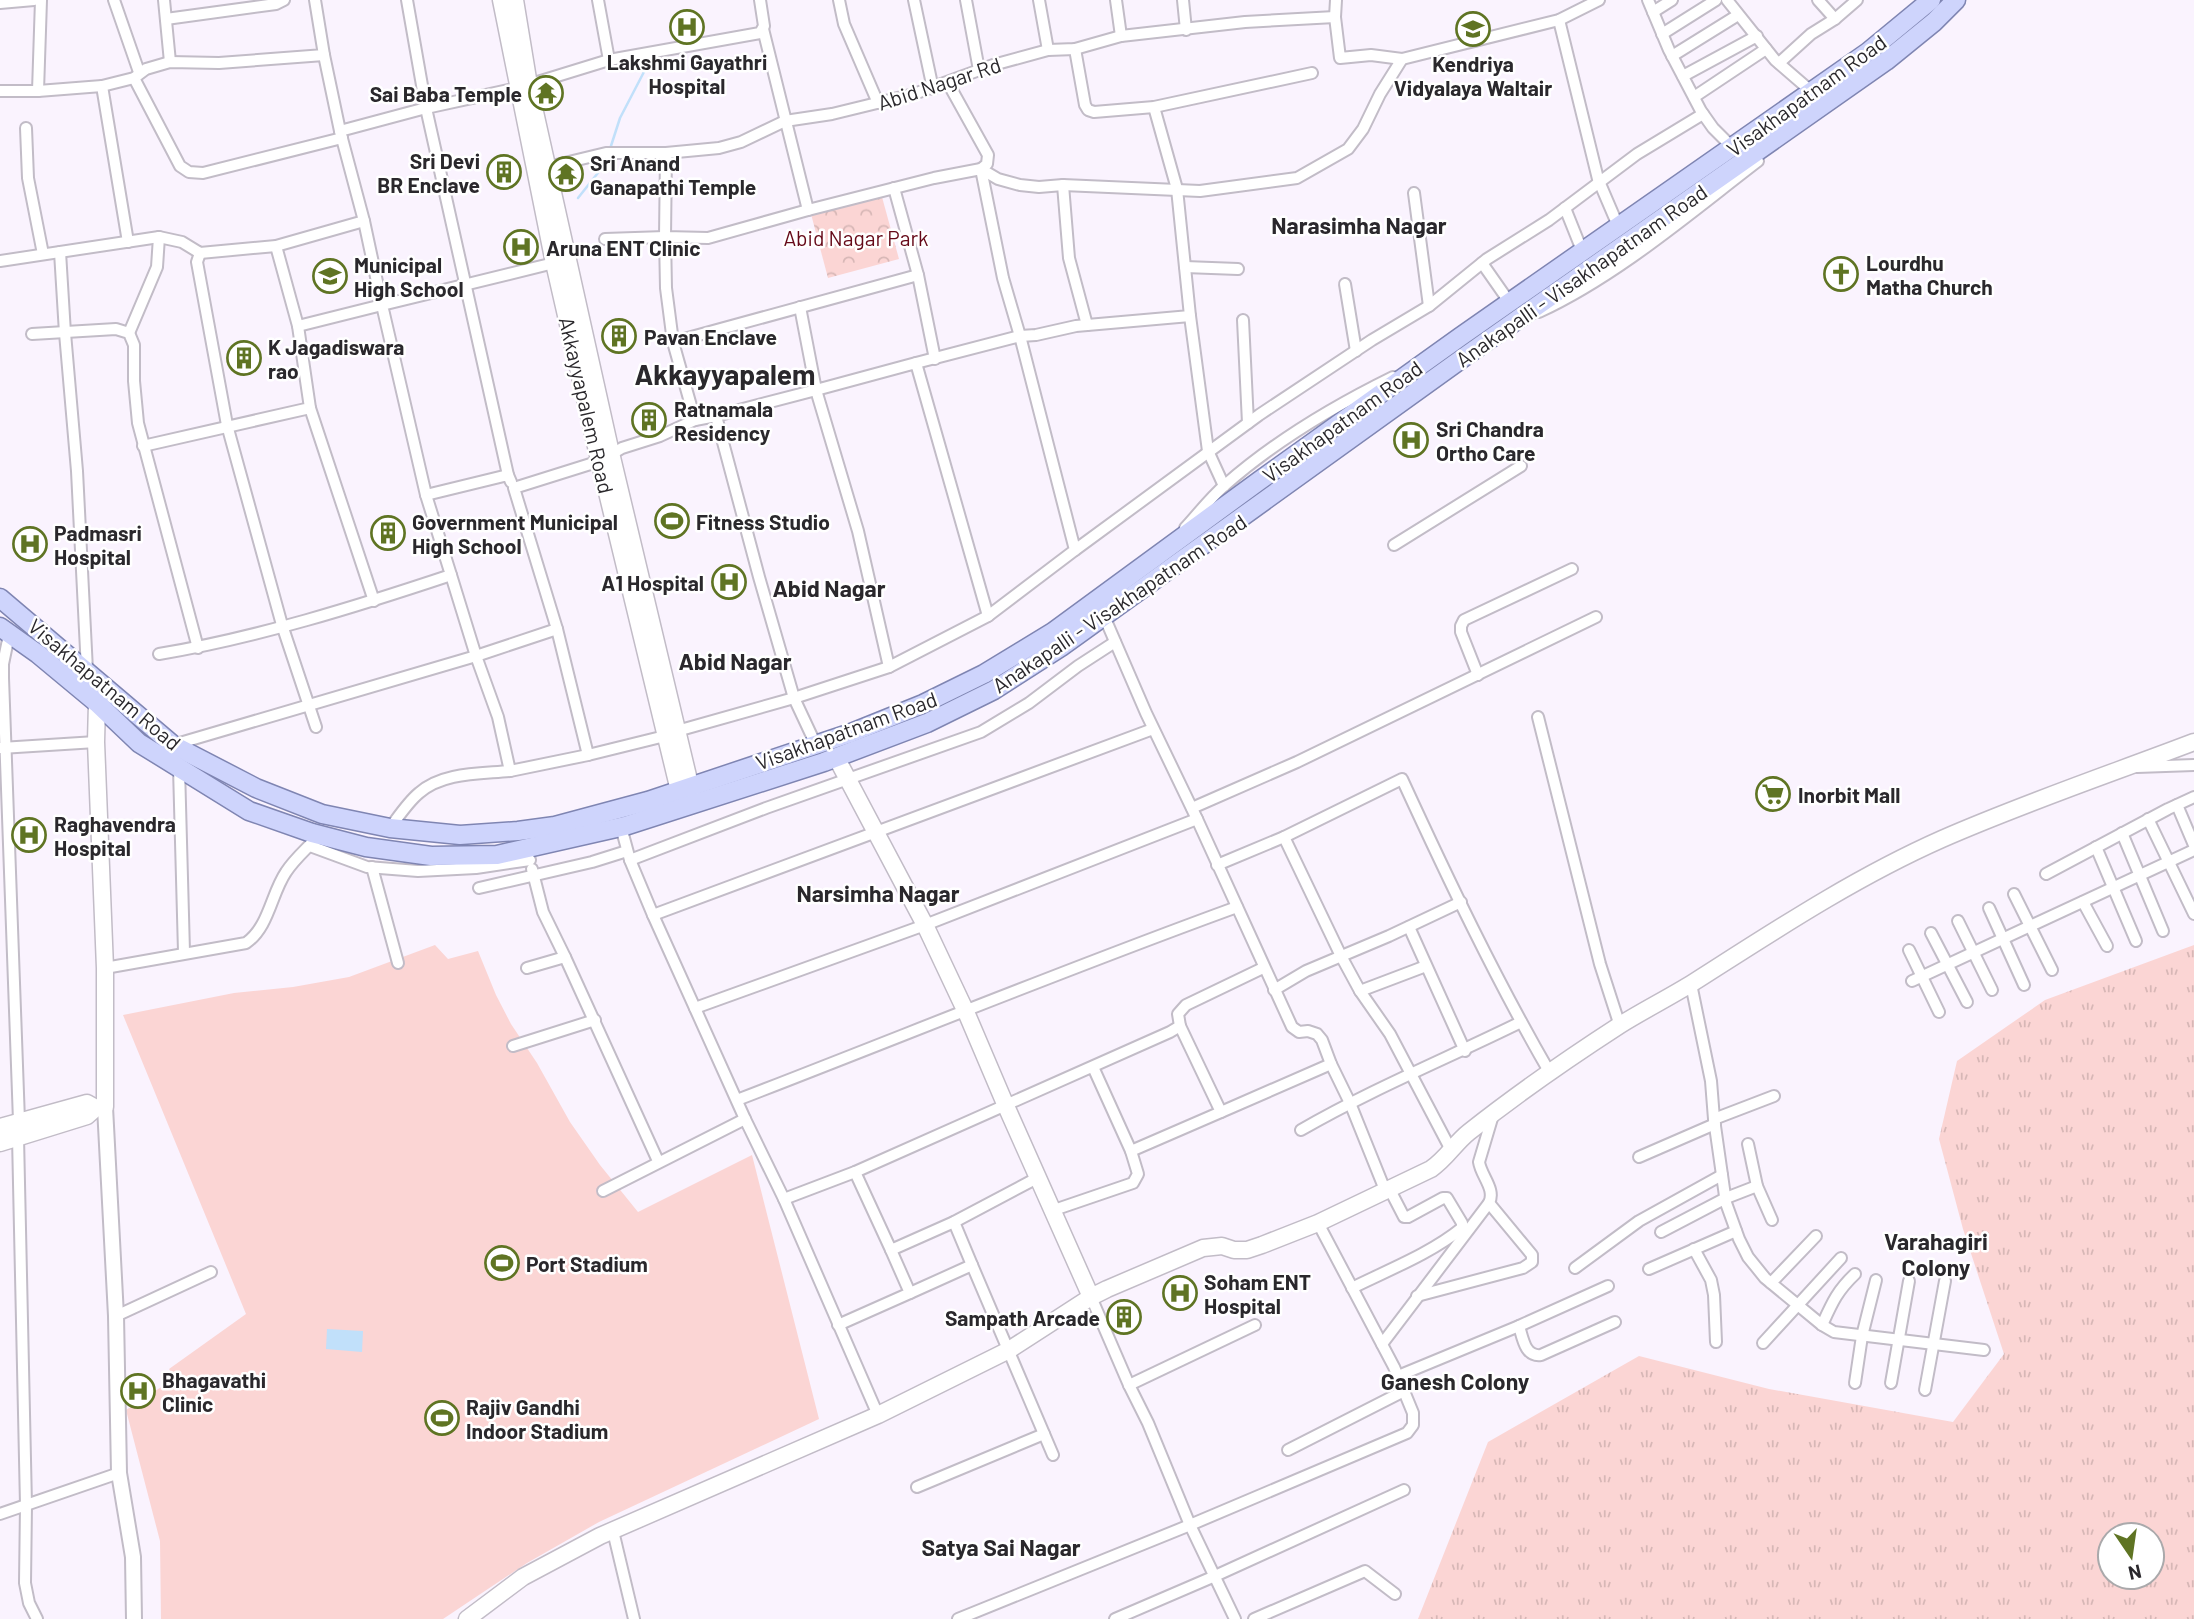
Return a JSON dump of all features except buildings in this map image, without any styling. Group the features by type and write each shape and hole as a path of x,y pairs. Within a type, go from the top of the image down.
{"main road":[{"name":"Akkayyapalem Road","path":"501,0 523,87 554,263 605,457 690,806"},
{"name":"Akkayyapalem Road","path":"515,0 523,87"},
{"name":"Visakhapatnam Road","path":"0,598 173,745 256,789 322,814 390,828 460,835 555,826 648,801 816,745 923,704 984,674 1053,632 1427,360 1868,52 1931,0"},
{"name":"Anakapalli - Visakhapatnam Road","path":"5,631 38,654 97,703 139,743 249,811 315,841 431,856 529,854 690,806 927,723 994,690 1061,647 1509,326 1886,61 1934,22 1956,0"},
{"path":"523,87 548,167 605,457"},
{"path":"0,1143 18,1129 87,1102 100,1107 105,968 96,742 97,703"},
{"path":"467,1619 523,1577 613,1531 878,1415 1009,1350 1091,1297 1203,1248 1222,1246 1247,1250 1318,1223 1431,1169 1460,1139 1550,1073 1620,1026 1821,902 1928,846 2092,779 2194,742"},
{"path":"836,757 925,925 967,1012 1091,1297"},
{"path":"0,1127 18,1129"}],"street":[{"path":"0,3 34,0"},
{"path":"37,92 41,0"},
{"path":"114,0 137,75 180,166 189,172 203,173 341,135 426,108 523,87 609,60 754,35 763,29"},
{"path":"164,0 170,62"},
{"path":"166,19 276,4 284,0"},
{"path":"315,0 341,135 364,221 426,495 476,656 498,717 510,771"},
{"path":"407,0 426,108 508,475 557,629 588,755"},
{"path":"598,0 609,60"},
{"path":"760,0 763,29 808,210"},
{"path":"839,0 844,24 878,103"},
{"path":"914,0 933,89"},
{"path":"966,0 979,70"},
{"path":"1040,0 1048,50"},
{"path":"1116,0 1121,36"},
{"path":"1183,0 1186,30"},
{"path":"1336,0 1335,17 1340,58 1371,55 1402,59 1559,20 1599,0"},
{"path":"1648,0 1693,97 1713,128 1733,148"},
{"path":"1653,12 1672,0"},
{"path":"1662,34 1716,0"},
{"path":"1727,0 1766,49 1812,92"},
{"path":"1818,0 1835,19"},
{"path":"1779,63 1811,34 1835,19 1857,0"},
{"path":"1672,56 1738,15"},
{"name":"Abid Nagar Rd","path":"548,167 610,153 667,153 719,148 741,142 785,121 878,103 933,89 979,70 1048,50 1075,49 1121,36 1245,22 1335,17"},
{"path":"1559,20 1599,183 1619,228"},
{"path":"1683,76 1757,36"},
{"path":"1075,49 1085,105 1088,110 1100,113 1154,107 1312,73"},
{"path":"1693,97 1766,49"},
{"path":"0,91 37,92 103,86 170,62 219,63 324,55"},
{"path":"981,169 998,179 1020,185 1200,191 1297,178 1348,149 1357,139 1402,59"},
{"path":"606,239 708,238 894,188 981,169 987,164 988,155 948,83"},
{"path":"103,86 128,242"},
{"path":"1154,107 1177,189 1208,451 1224,486"},
{"path":"390,828 416,794 449,778 510,771 588,755 794,698 889,667 988,616 1208,451 1356,351 1429,306 1482,263 1565,208 1637,154 1703,114"},
{"path":"26,128 27,178 43,254"},
{"path":"667,153 666,288 673,342 695,420"},
{"path":"981,169 1003,278 1075,551"},
{"path":"1063,185 1069,258 1087,325"},
{"path":"894,188 918,275 934,359"},
{"path":"1414,193 1429,306"},
{"path":"1565,208 1583,253"},
{"path":"0,261 159,237 182,242 200,253 276,246 364,221"},
{"path":"159,237 157,267 129,333 134,345 136,402 143,446 198,648"},
{"path":"276,246 298,326 310,408 374,601"},
{"path":"60,252 77,471 87,670"},
{"path":"200,253 197,262 228,425 282,625 316,727"},
{"path":"298,326 554,263"},
{"path":"1482,263 1510,303"},
{"path":"1185,267 1238,269"},
{"path":"673,342 918,275"},
{"path":"1345,284 1356,351"},
{"path":"800,307 816,390 858,531 889,667"},
{"path":"514,488 605,457 695,420 1020,336 1087,325 1190,316"},
{"path":"1243,320 1248,423"},
{"path":"32,334 116,329 129,333"},
{"path":"1168,547 1224,486 1326,411 1427,360"},
{"path":"916,363 988,616"},
{"path":"143,446 310,408"},
{"path":"716,416 794,698 816,745"},
{"path":"1394,545 1521,466"},
{"path":"426,495 508,475"},
{"path":"1478,675 1461,632 1464,620 1572,569"},
{"path":"159,654 198,648 374,601 451,575"},
{"path":"1104,616 1153,729 1195,814 1292,1027 1299,1032 1317,1034 1322,1040 1387,1189 1404,1217 1447,1198 1462,1223 1462,1228 1453,1236 1352,1288"},
{"path":"695,1008 925,925 1195,814 1595,617"},
{"path":"173,745 476,656 557,629"},
{"path":"5,631 2,748 18,1129 26,1505 25,1583 29,1603 37,1619"},
{"path":"479,888 629,856 981,732 1029,703 1115,642"},
{"path":"1538,716 1600,964 1620,1026"},
{"path":"653,915 1153,729"},
{"path":"2,748 96,742"},
{"path":"2125,768 2194,765"},
{"path":"179,768 184,952"},
{"path":"1217,865 1402,779 1521,1022 1550,1073"},
{"path":"2046,874 2194,797"},
{"path":"2177,805 2194,845"},
{"path":"2148,820 2194,914"},
{"path":"621,827 629,856 653,915 784,1199 878,1415"},
{"path":"2122,834 2163,931"},
{"path":"1284,836 1341,956 1412,1074 1451,1150"},
{"path":"105,968 246,943 256,937 286,871 315,841 372,867 418,871 476,868 529,854 543,912 659,1161"},
{"path":"2096,847 2136,940"},
{"path":"1916,979 2194,850"},
{"path":"372,867 398,963"},
{"path":"2014,894 2052,970"},
{"path":"1274,990 1306,971 1461,902"},
{"path":"2083,902 2107,946"},
{"path":"737,1100 967,1012 1119,950 1237,907"},
{"path":"1989,908 2024,985"},
{"path":"1958,921 1992,990"},
{"path":"1409,927 1465,1051"},
{"path":"1931,933 1967,1002"},
{"path":"1909,950 1916,979 1939,1012"},
{"path":"527,968 565,957"},
{"path":"1360,991 1426,966"},
{"path":"1221,1112 1180,1026 1178,1014 1186,1005 1263,968"},
{"path":"1691,984 1711,1081 1714,1121 1726,1198 1736,1231 1748,1257 1771,1283 1834,1332 1984,1349"},
{"path":"513,1046 595,1020"},
{"path":"1301,1130 1350,1103 1465,1051 1521,1022"},
{"path":"784,1199 855,1172 1180,1026"},
{"path":"1131,1151 1331,1065"},
{"path":"1054,1210 1133,1183 1138,1174 1131,1151 1093,1067"},
{"path":"1639,1157 1774,1096"},
{"path":"100,1107 116,1315 119,1473 133,1557 134,1619"},
{"path":"1382,1344 1492,1198 1479,1162 1493,1115"},
{"path":"603,1191 745,1119"},
{"path":"1748,1144 1757,1186 1772,1220"},
{"path":"855,1172 910,1293"},
{"path":"1575,1268 1653,1212 1722,1175"},
{"path":"891,1250 954,1222 1039,1177"},
{"path":"1661,1233 1726,1198 1757,1186"},
{"path":"1418,1296 1523,1268 1532,1262 1532,1255 1489,1203"},
{"path":"954,1222 1053,1455"},
{"path":"958,1619 1407,1433 1413,1425 1413,1413 1404,1391 1318,1223"},
{"path":"1649,1269 1736,1231"},
{"path":"1771,1283 1816,1236"},
{"path":"1694,1249 1711,1280 1716,1342"},
{"path":"1763,1343 1842,1258"},
{"path":"838,1325 972,1265"},
{"path":"116,1315 211,1272"},
{"path":"1822,1325 1834,1296 1855,1274"},
{"path":"1855,1383 1876,1280"},
{"path":"1891,1383 1909,1281"},
{"path":"1925,1390 1945,1281"},
{"path":"1398,1377 1608,1286"},
{"path":"1091,1297 1148,1423 1189,1525 1235,1619"},
{"path":"1519,1326 1527,1349 1535,1356 1615,1322"},
{"path":"1129,1385 1255,1325"},
{"path":"1288,1450 1404,1391"},
{"path":"917,1487 1044,1434"},
{"path":"0,1514 119,1473"},
{"path":"1115,1619 1404,1490"},
{"path":"613,1531 634,1619"},
{"path":"1254,1619 1365,1571 1395,1594"}],"green space":[{"name":"Abid Nagar Park","path":"882,197 899,259 828,278 811,214"},
{"name":"Port Stadium","path":"435,945 448,959 478,951 511,1024 537,1063 570,1122 638,1212 752,1155 819,1419 599,1522 527,1563 443,1619 161,1619 160,1541 126,1410 175,1378 169,1369 246,1314 123,1015 234,993 293,987 349,977"},
{"path":"2194,945 2194,1619 1418,1619 1488,1442 1639,1356 1769,1389 1953,1422 2004,1354 1963,1229 1939,1139 1957,1061 2045,1000"}],"water":[{"path":"327,1329 363,1331 362,1352 326,1349"}],"waterway":[{"path":"610,149 620,118 646,68"},
{"path":"578,198 605,164 608,156"}],"place":[{"name":"Lakshmi Gayathri Hospital","path":"687,27"},
{"name":"Kendriya Vidyalaya Waltair","path":"1473,29"},
{"name":"Sai Baba Temple","path":"546,93"},
{"name":"Sri Devi BR Enclave","path":"504,172"},
{"name":"Sri Anand Ganapathi Temple","path":"566,174"},
{"name":"Aruna ENT Clinic","path":"521,247"},
{"name":"Lourdhu Matha Church","path":"1841,274"},
{"name":"Municipal High School","path":"330,276"},
{"name":"Pavan Enclave","path":"619,336"},
{"name":"K Jagadiswara rao","path":"244,358"},
{"name":"Ratnamala Residency","path":"649,420"},
{"name":"Sri Chandra Ortho Care","path":"1411,440"},
{"name":"Fitness Studio","path":"672,521"},
{"name":"Government Municipal High School","path":"388,533"},
{"name":"Padmasri Hospital","path":"30,544"},
{"name":"A1 Hospital","path":"729,582"},
{"name":"Inorbit Mall","path":"1773,794"},
{"name":"Raghavendra Hospital","path":"29,835"},
{"name":"Port Stadium","path":"502,1263"},
{"name":"Soham ENT Hospital","path":"1180,1293"},
{"name":"Sampath Arcade","path":"1124,1317"},
{"name":"Bhagavathi Clinic","path":"138,1391"},
{"name":"Rajiv Gandhi Indoor Stadium","path":"442,1418"}],"district":[{"name":"Narasimha Nagar","path":"1359,225"},
{"name":"Akkayyapalem","path":"725,374"},
{"name":"Abid Nagar","path":"829,588"},
{"name":"Abid Nagar","path":"735,661"},
{"name":"Narsimha Nagar","path":"878,893"},
{"name":"Varahagiri Colony","path":"1936,1254"},
{"name":"Ganesh Colony","path":"1455,1381"},
{"name":"Satya Sai Nagar","path":"1001,1547"}]}
